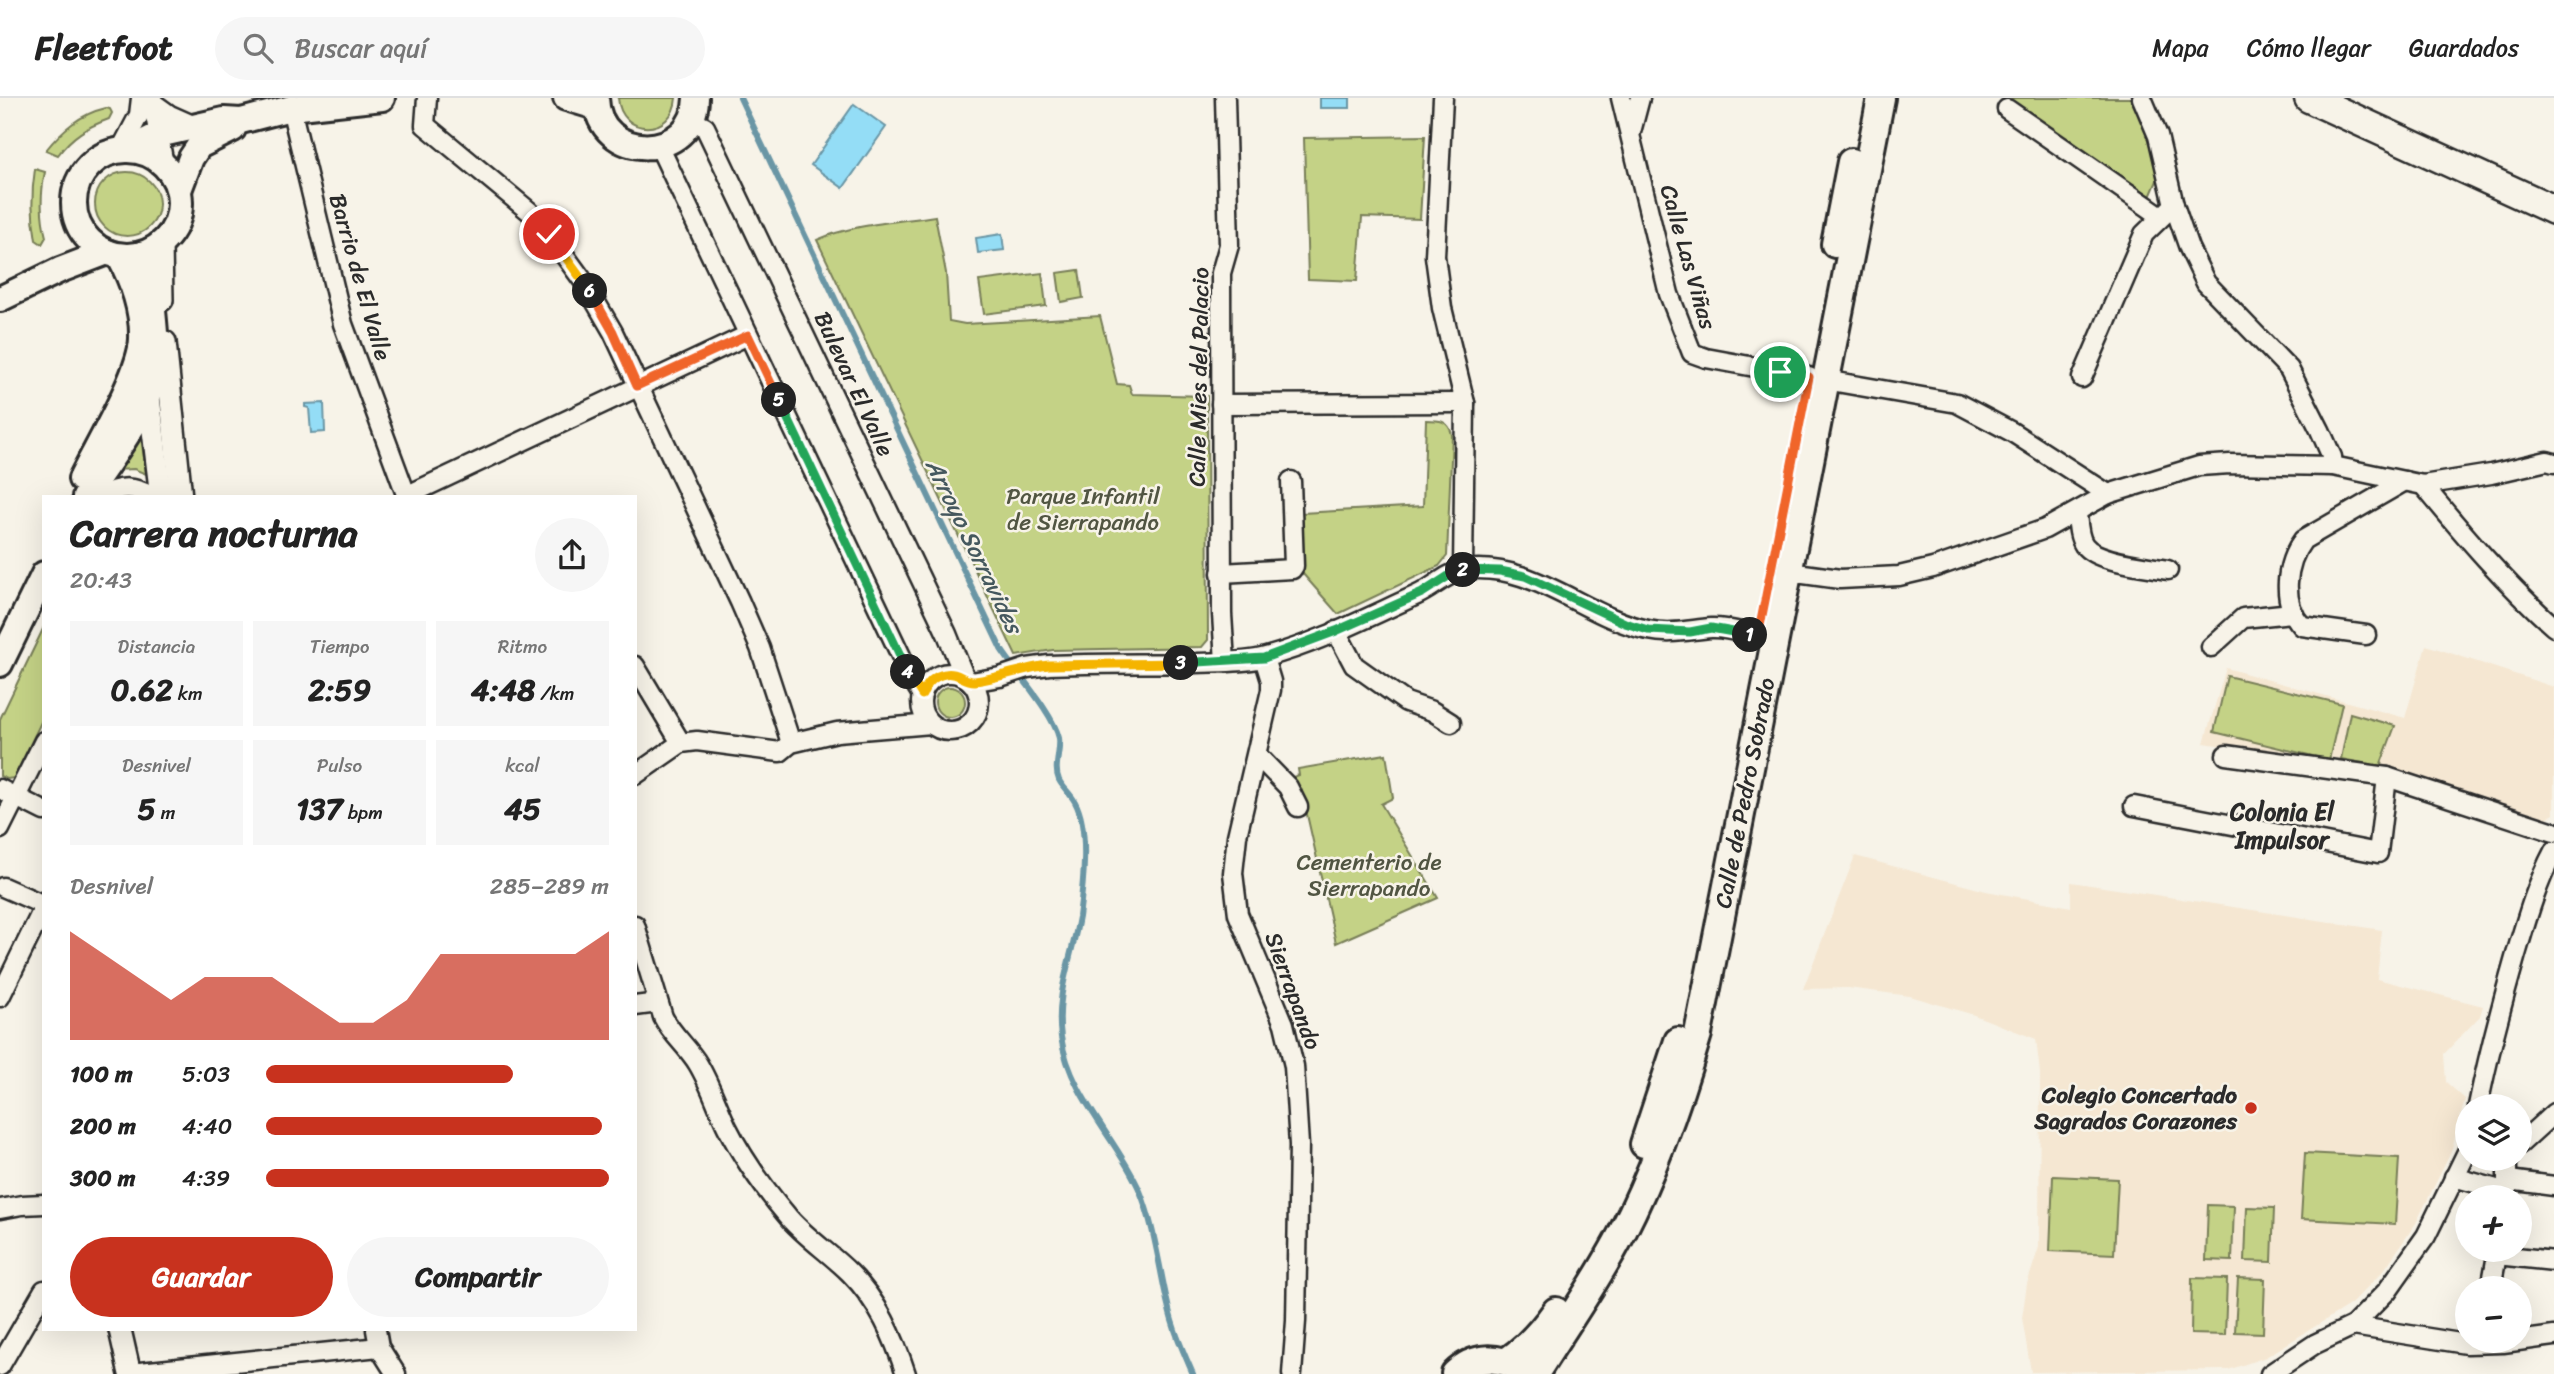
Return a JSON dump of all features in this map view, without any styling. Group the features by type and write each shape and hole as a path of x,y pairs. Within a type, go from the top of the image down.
{"highway":[{"path":"2309,98 2554,210"}],"main road":[{"path":"60,270 72,248 78,223 74,199 81,177 97,159 158,135 224,120 242,121 291,108 382,98"},
{"path":"566,98 596,102 601,120 608,131 632,146 646,148 659,146 683,131 693,109"},
{"name":"Calle de Pedro Sobrado","path":"1535,1374 1575,1314 1621,1234 1652,1170 1678,1103 1698,1034 1788,572 1864,98"},
{"name":"Calle de Pedro Sobrado","path":"1516,1367 1556,1312 1606,1226 1647,1138 1683,1025 1758,636 1881,98"},
{"path":"0,299 60,270 113,254 154,248 173,231 179,215 179,190 191,158 200,146 229,133 242,121"},
{"path":"124,150 146,153 164,165 173,175 179,190"},
{"path":"72,495 130,380 142,341 134,286 113,254 92,243 78,223"},
{"path":"86,495 135,420 149,393 155,372 154,248"},
{"path":"0,663 41,587"},
{"path":"1455,1374 1476,1360 1492,1358 1516,1367"}],"street":[{"path":"427,98 425,125 529,211 568,259 608,323 740,602 760,648 791,743"},
{"name":"Calle Mies del Palacio","path":"1224,98 1229,223 1229,245 1221,268 1221,573 1224,662"},
{"path":"1443,98 1435,233 1437,283 1465,402 1463,570"},
{"name":"Calle Las Viñas","path":"1621,98 1669,294 1692,353 1817,379"},
{"path":"1630,135 1640,98"},
{"path":"2142,98 2158,136 2168,211 2206,283 2289,369 2324,439 2333,466"},
{"path":"148,99 170,115 197,127"},
{"path":"148,99 164,165"},
{"path":"124,150 148,99"},
{"name":"Barrio de El Valle","path":"291,108 342,324 407,495"},
{"name":"Bulevar El Valle","path":"693,109 711,139 967,679 978,694 979,704"},
{"path":"2007,109 2168,211"},
{"path":"659,146 931,724"},
{"path":"2082,378 2138,245 2144,234 2168,211"},
{"path":"154,248 181,495"},
{"name":"Barrio de El Valle","path":"409,495 748,335"},
{"path":"142,341 161,495"},
{"path":"1817,379 1957,403 2012,432 2108,494"},
{"path":"1221,404 1465,402"},
{"path":"1788,572 1840,579 1899,576 1933,568 2045,529 2108,494 2199,466 2333,466 2414,483 2491,474 2552,458"},
{"path":"1221,573 1292,569 1291,481"},
{"path":"2366,635 2302,626 2292,612 2288,585 2289,567 2294,552 2303,540 2414,483"},
{"path":"2414,483 2520,596 2554,627"},
{"path":"106,495 127,488 150,495"},
{"path":"2077,513 2080,536 2090,552 2106,558 2168,570"},
{"path":"891,726 922,701 926,686 938,676 954,673 967,679 1000,677 1035,666 1224,662 1264,658 1336,631 1422,593 1463,570 1500,571 1525,576 1625,623 1648,630 1690,632 1711,628 1758,636"},
{"path":"2211,647 2232,625 2243,618 2292,612"},
{"path":"1336,631 1354,665 1406,702 1432,711 1451,723"},
{"name":"Sierrapando","path":"1264,658 1271,690 1237,836 1233,873 1238,914 1284,1024 1294,1066 1299,1158 1296,1321 1292,1374"},
{"path":"637,669 681,743"},
{"path":"637,774 681,743 697,741 780,752 791,743 837,732 931,724 946,731 961,729 974,719 979,704 1000,677"},
{"path":"0,829 8,793 42,744"},
{"path":"1257,755 1288,788 1297,807"},
{"path":"2226,755 2388,777 2554,832"},
{"path":"2134,806 2378,853 2388,777"},
{"path":"8,793 42,809"},
{"path":"2481,1094 2499,1014 2529,911 2542,874 2554,851"},
{"path":"3,887 42,905"},
{"path":"0,997 42,910"},
{"path":"637,932 658,1003 670,1030 697,1061 728,1128 791,1219 851,1274 875,1303 894,1338 906,1374"},
{"path":"637,1006 658,1003"},
{"path":"2532,1133 2554,1113"},
{"path":"2270,1374 2315,1344 2353,1326 2388,1291 2426,1236 2457,1171"},
{"path":"2454,1177 2487,1185"},
{"path":"2532,1188 2554,1186"},
{"path":"0,1209 42,1204"},
{"path":"2532,1257 2554,1261"},
{"path":"0,1366 7,1341 42,1293"},
{"path":"2353,1326 2466,1344 2503,1343 2554,1336"},
{"path":"121,1331 130,1373 378,1338 396,1374"}],"shaded area":[{"path":"2426,645 2554,687 2554,814 2547,818 2399,772 2204,743 2226,668 2405,718"},
{"name":"Colegio Concertado Sagrados Corazones","path":"1855,856 1986,891 2071,907 2071,882 2382,930 2377,979 2483,1006 2480,1016 2444,1054 2446,1082 2459,1094 2455,1094 2455,1137 2451,1152 2416,1223 2384,1270 2351,1304 2266,1357 2228,1370 2031,1372 2022,1318 2027,1284 2039,1247 2040,1073 2036,1039 1974,1015 1910,996 1848,988 1803,989"}],"green space":[{"path":"618,98 676,98 673,111 666,120 647,127 628,120 621,111"},
{"path":"2012,98 2130,98 2144,126 2159,176 2150,197 2010,104"},
{"path":"106,108 112,113 109,119 81,133 58,155 46,150 72,124 88,114"},
{"path":"1425,136 1420,219 1362,217 1357,281 1308,279 1304,138"},
{"path":"35,169 45,172 41,204 46,237 42,244 36,240 33,221"},
{"path":"127,172 139,174 150,181 157,192 157,216 150,227 139,234 127,236 115,234 104,227 97,216 95,204 97,192 104,181 115,174"},
{"name":"Parque Infantil de Sierrapando","path":"935,216 946,273 949,321 965,324 1100,316 1117,384 1129,385 1132,394 1207,396 1208,640 1202,647 1053,650 1016,656 817,240 860,227"},
{"path":"1079,270 1083,298 1061,302 1057,273"},
{"path":"1042,273 1046,306 984,314 979,281"},
{"path":"1426,420 1446,424 1452,435 1447,556 1439,566 1338,614 1303,574 1302,513 1423,506"},
{"path":"141,436 146,474 134,469 116,470"},
{"path":"42,631 42,720 14,778 0,776 0,719"},
{"path":"2227,676 2342,704 2329,760 2214,732"},
{"path":"950,687 961,691 965,702 961,713 950,717 939,713 935,702 939,691"},
{"path":"2350,713 2395,726 2380,766 2341,759"},
{"name":"Cementerio de Sierrapando","path":"1386,754 1393,798 1381,804 1438,898 1336,943 1301,788 1295,788 1293,777 1299,775 1298,769"},
{"path":"2305,1153 2399,1158 2395,1224 2301,1219"},
{"path":"2053,1176 2118,1179 2114,1254 2050,1251"},
{"path":"2208,1205 2234,1206 2232,1261 2206,1260"},
{"path":"2247,1207 2274,1208 2272,1262 2245,1261"},
{"path":"2192,1278 2227,1279 2225,1335 2191,1334"},
{"path":"2238,1278 2265,1279 2263,1333 2235,1332"}],"water":[{"path":"1320,98 1350,98 1350,108 1320,108"},
{"path":"854,104 886,127 843,188 811,165"},
{"path":"1002,234 1004,250 978,253 976,238"},
{"path":"324,403 325,432 311,433 309,408 305,407 305,404"}],"waterway":[{"name":"Arroyo Sorravides","path":"740,98 1001,649 1050,717 1059,738 1057,775 1080,813 1084,842 1079,917 1060,1006 1061,1037 1074,1079 1140,1191 1153,1233 1173,1323 1193,1374"}],"place":[{"name":"Colegio Concertado Sagrados Corazones","path":"2251,1108"}],"district":[{"name":"Colonia El Impulsor","path":"2282,826"}],"route":[{"path":"549,234 598,306 637,386 748,335 922,695 934,678 948,673 959,674 971,682 1049,665 1224,662 1264,658 1336,631 1422,593 1463,570 1500,571 1525,576 1625,623 1648,630 1668,633 1711,628 1758,636 1809,377 1780,372"}]}
